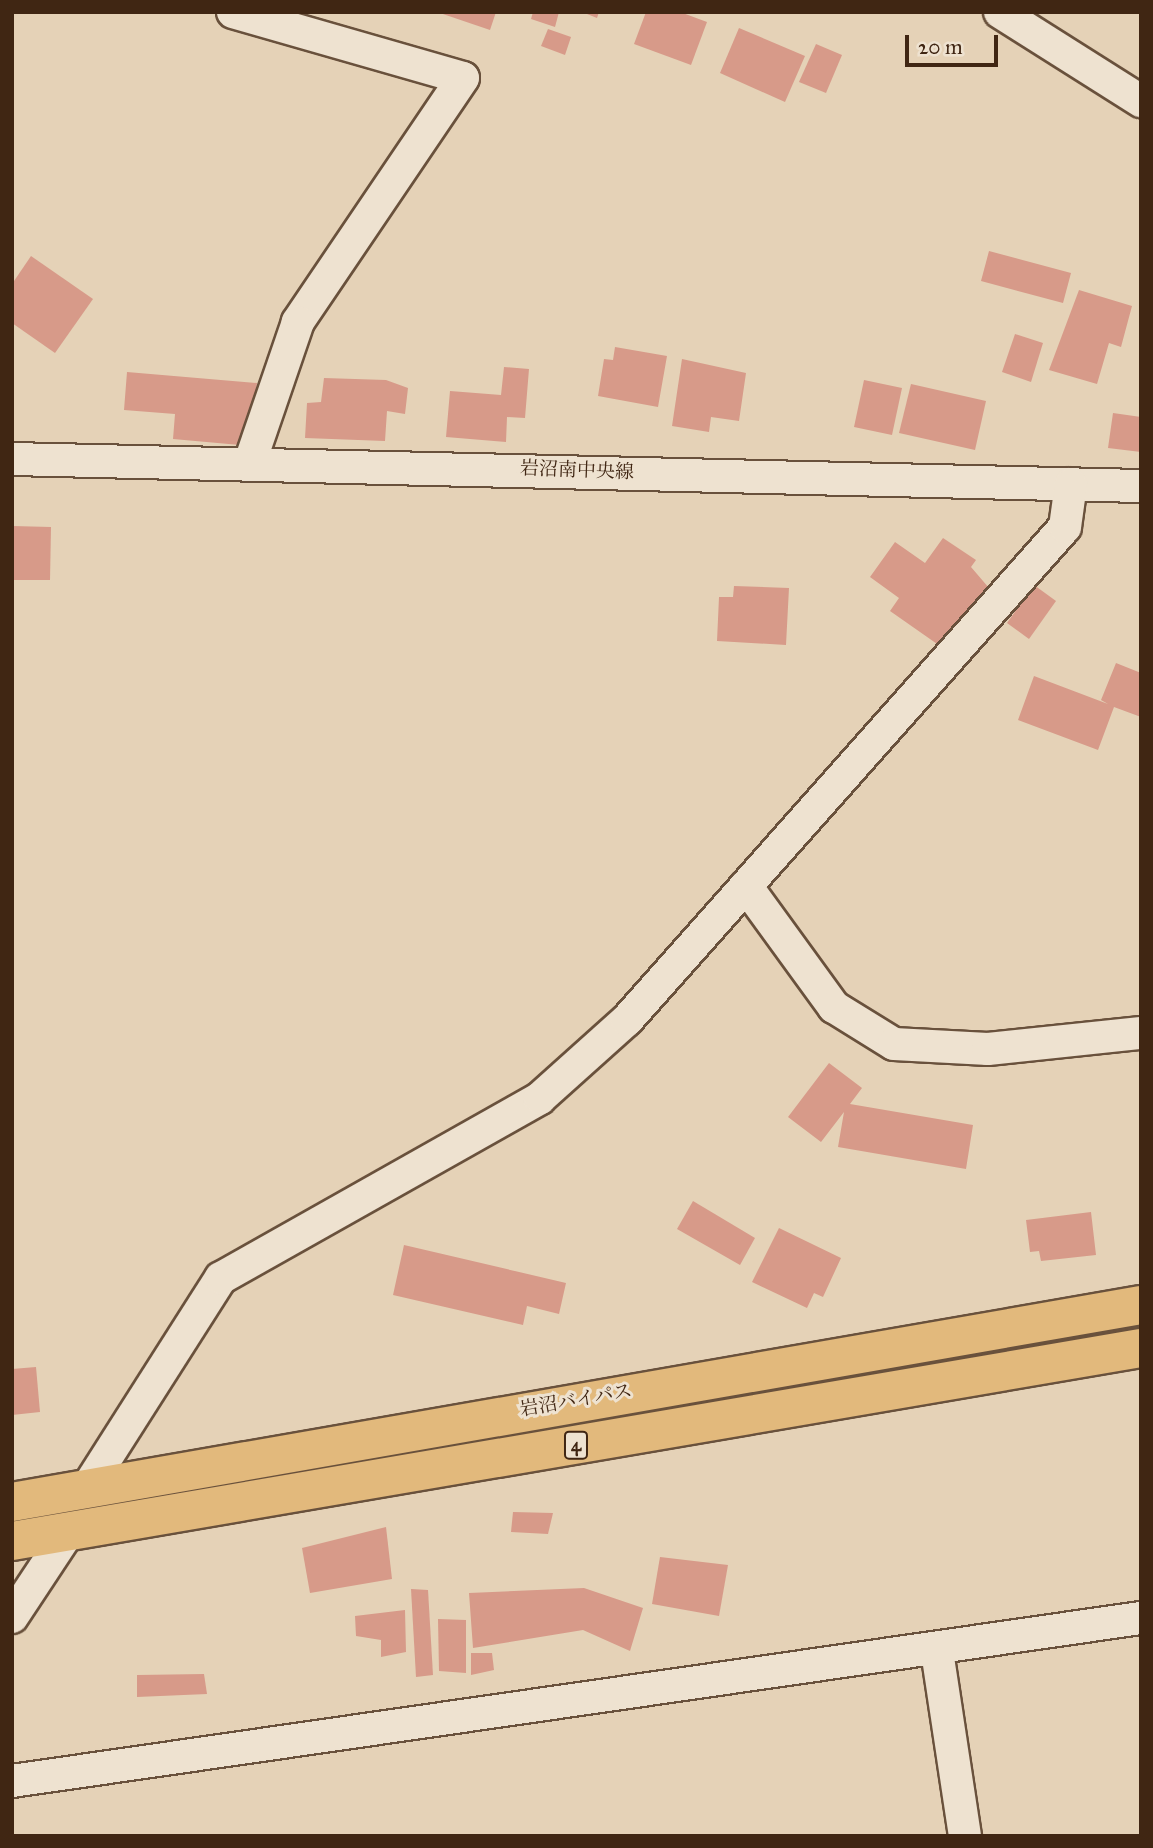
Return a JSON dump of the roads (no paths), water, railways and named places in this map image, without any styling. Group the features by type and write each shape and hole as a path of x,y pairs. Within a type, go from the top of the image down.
{"highway":[{"name":"岩沼バイパス","path":"12,1502 1141,1305"},
{"name":"4","path":"12,1541 1141,1348"}],"street":[{"path":"233,12 463,78 298,322 250,462"},
{"path":"1000,12 1141,101"},
{"name":"岩沼南中央線","path":"12,458 1141,486"},
{"path":"87,1488 221,1278 540,1098 627,1020 1065,527 1071,484"},
{"path":"746,886 834,1007 894,1044 988,1049 1141,1033"},
{"path":"12,1617 69,1531"},
{"path":"12,1782 937,1651 1141,1618"},
{"path":"937,1651 965,1836"}]}
